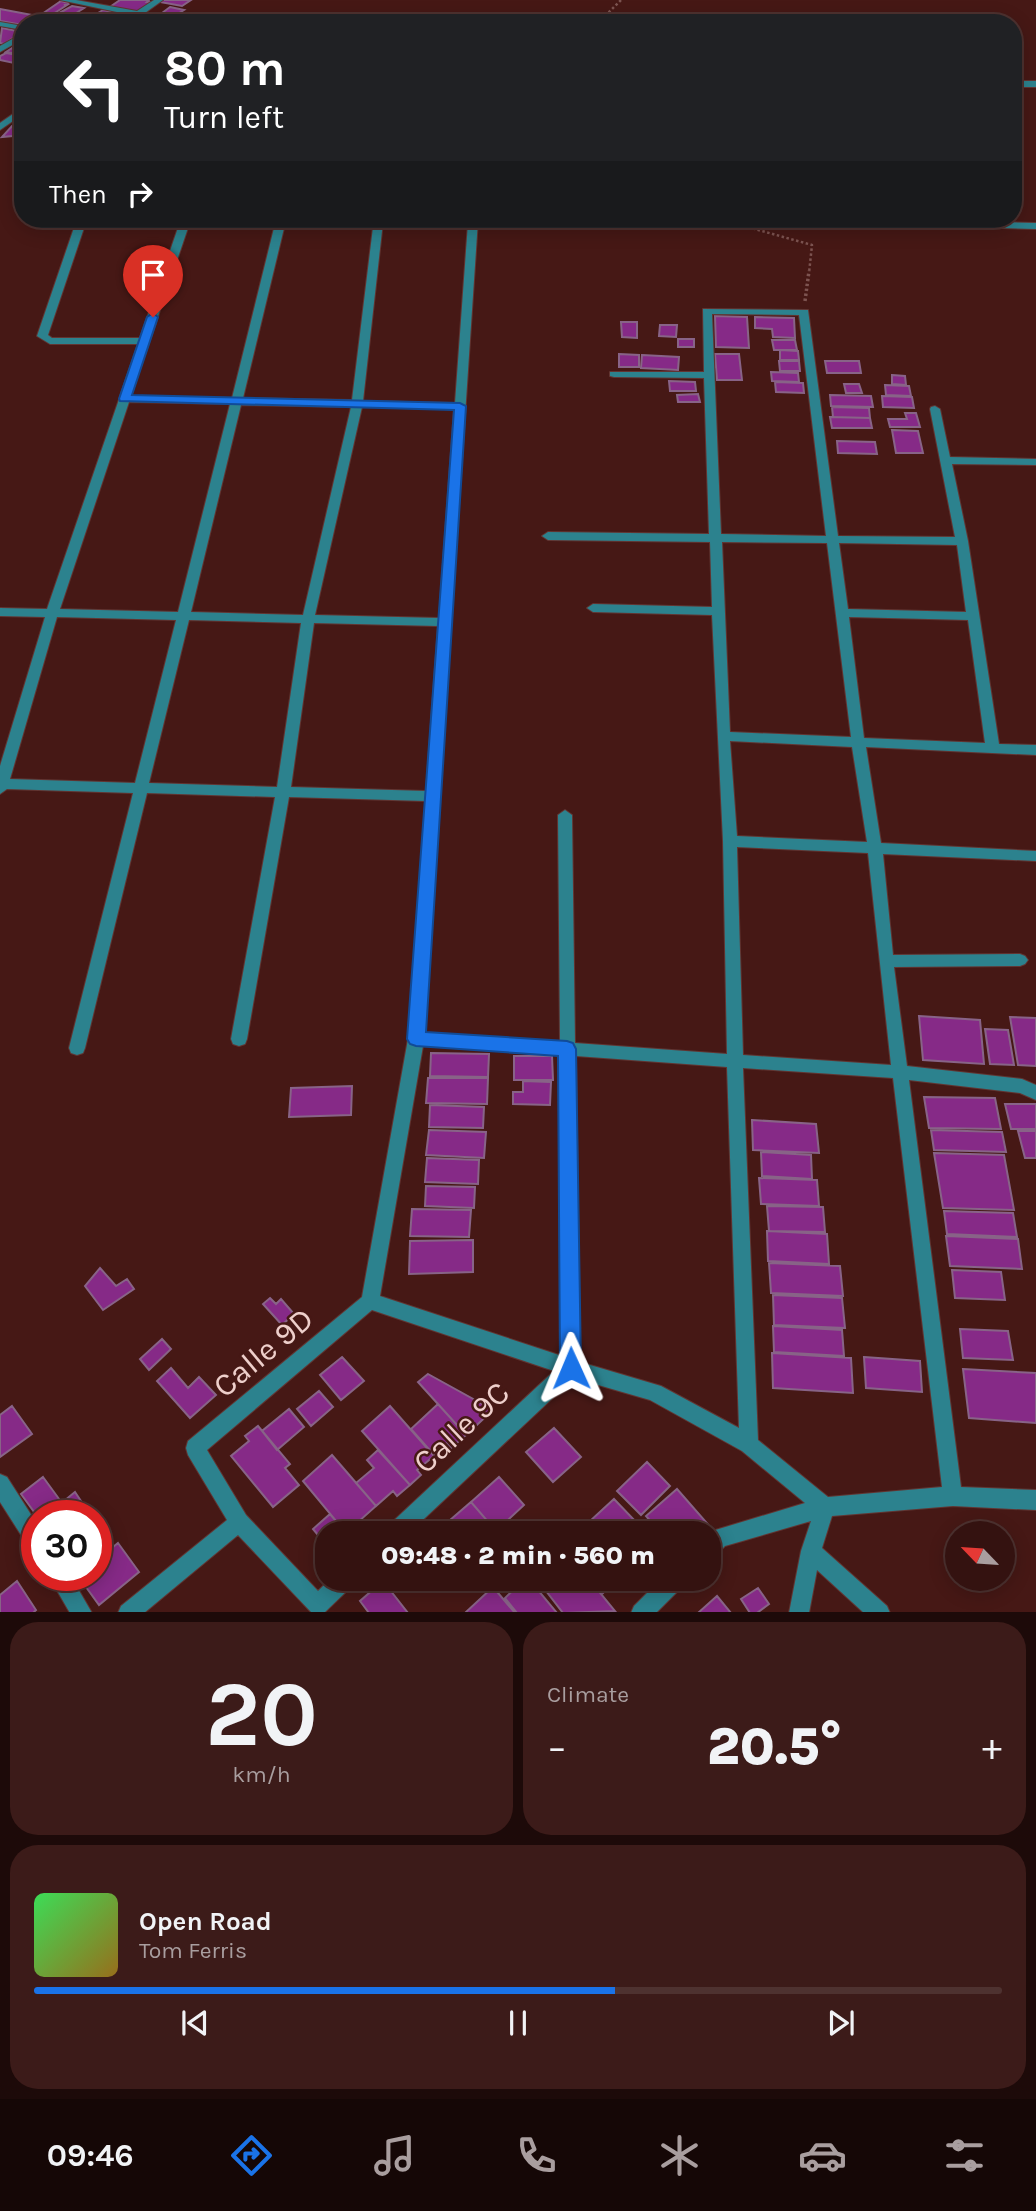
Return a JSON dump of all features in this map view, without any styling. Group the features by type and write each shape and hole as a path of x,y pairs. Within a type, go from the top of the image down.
{"street":[{"path":"64,0 138,14 159,0"},
{"path":"79,228 42,336 50,341 144,341"},
{"path":"183,228 52,613 1,786 433,796"},
{"path":"78,1048 279,228"},
{"path":"239,1039 283,792 308,619 357,404 380,228"},
{"path":"472,228 416,1039 370,1301 571,1368 654,1392 749,1444 825,1507"},
{"path":"749,1444 730,841 723,736 708,311 804,312 858,742 875,848 886,961 953,1496"},
{"path":"614,374 710,375"},
{"path":"125,399 460,406"},
{"path":"935,409 962,541 993,748"},
{"path":"946,460 1036,462"},
{"path":"548,536 962,541"},
{"path":"593,608 718,611"},
{"path":"0,612 445,622"},
{"path":"842,612 973,616"},
{"path":"723,736 1036,750"},
{"path":"565,815 571,1368"},
{"path":"730,841 1036,856"},
{"path":"886,961 1020,960"},
{"path":"416,1039 900,1072 1021,1086 1036,1093"},
{"name":"Calle 9D","path":"239,1522 195,1448 370,1301"},
{"name":"Calle 9C","path":"408,1521 571,1368"},
{"path":"0,1485 21,1517"},
{"path":"721,1537 825,1507 953,1496 1036,1500"},
{"path":"799,1612 811,1551 825,1507"},
{"path":"128,1612 239,1522 318,1605 333,1591"},
{"path":"811,1551 880,1612"},
{"path":"68,1591 82,1612"},
{"path":"641,1612 663,1591"}],"path":[{"path":"607,14 621,0"},
{"path":"751,228 812,245 804,312"}],"building":[{"path":"120,0 151,2 138,12 110,7"},
{"path":"191,0 182,6 160,2"},
{"path":"61,1 68,3 53,14 42,14"},
{"path":"72,6 84,8 75,14 61,12"},
{"path":"170,7 184,10 178,14 161,14"},
{"path":"0,9 27,14 14,14 14,23 0,21"},
{"path":"103,10 123,14 97,14"},
{"path":"2,28 14,30 14,37 4,44 0,43"},
{"path":"6,53 14,54 14,63 0,60 0,56"},
{"path":"12,126 14,126 14,136 2,137"},
{"path":"715,316 747,317 749,348 716,347"},
{"path":"755,317 794,318 795,338 773,337 772,329 755,328"},
{"path":"621,322 637,322 637,338 622,337"},
{"path":"660,325 677,325 676,337 659,336"},
{"path":"678,339 694,339 694,347 678,347"},
{"path":"772,340 795,340 797,350 774,350"},
{"path":"780,350 798,351 799,360 780,360"},
{"path":"619,354 639,355 639,367 619,367"},
{"path":"715,354 739,354 742,380 717,380"},
{"path":"642,355 679,357 678,370 641,368"},
{"path":"779,361 799,361 800,371 780,371"},
{"path":"825,361 859,361 861,373 827,373"},
{"path":"771,372 798,373 799,382 772,381"},
{"path":"892,375 905,376 906,385 892,384"},
{"path":"669,381 695,382 696,391 670,391"},
{"path":"775,382 803,383 804,393 776,392"},
{"path":"844,384 859,384 862,393 846,393"},
{"path":"885,385 909,386 911,396 886,395"},
{"path":"698,394 700,402 678,402 677,395"},
{"path":"830,395 871,396 873,407 831,406"},
{"path":"882,396 912,397 914,408 883,407"},
{"path":"832,407 869,408 870,418 833,417"},
{"path":"905,413 916,413 920,427 890,427 888,419 907,419"},
{"path":"830,417 870,418 872,428 832,428"},
{"path":"892,430 918,431 923,453 896,453"},
{"path":"837,441 875,442 877,454 838,453"},
{"path":"919,1016 980,1020 984,1064 923,1060"},
{"path":"1010,1017 1036,1018 1036,1066 1018,1065"},
{"path":"985,1029 1008,1030 1014,1065 990,1064"},
{"path":"431,1053 489,1054 488,1077 430,1076"},
{"path":"514,1056 552,1056 553,1080 514,1080"},
{"path":"428,1078 488,1078 487,1104 426,1103"},
{"path":"523,1081 551,1082 550,1105 513,1104 513,1092 523,1092"},
{"path":"352,1086 351,1115 289,1117 291,1088"},
{"path":"924,1097 995,1098 1001,1129 929,1128"},
{"path":"1005,1104 1036,1104 1036,1129 1011,1129"},
{"path":"430,1105 484,1107 483,1128 429,1127"},
{"path":"752,1120 816,1124 819,1153 753,1150"},
{"path":"429,1130 486,1132 484,1158 426,1155"},
{"path":"931,1130 1002,1132 1006,1152 934,1150"},
{"path":"1018,1131 1036,1131 1036,1158 1025,1158"},
{"path":"761,1152 811,1155 812,1179 762,1176"},
{"path":"934,1153 1004,1155 1014,1210 943,1208"},
{"path":"427,1158 479,1160 478,1184 425,1182"},
{"path":"759,1178 817,1180 819,1206 761,1204"},
{"path":"426,1186 475,1187 474,1208 425,1206"},
{"path":"767,1206 823,1207 825,1232 769,1231"},
{"path":"412,1209 471,1210 469,1237 410,1236"},
{"path":"944,1211 1013,1213 1017,1237 947,1234"},
{"path":"767,1231 827,1234 829,1264 768,1261"},
{"path":"946,1236 1018,1239 1022,1269 950,1266"},
{"path":"473,1240 473,1272 409,1274 410,1241"},
{"path":"769,1263 840,1266 843,1296 771,1293"},
{"path":"100,1268 116,1286 127,1279 134,1289 103,1310 85,1286"},
{"path":"952,1270 1001,1272 1005,1300 955,1298"},
{"path":"773,1295 842,1298 845,1328 774,1325"},
{"path":"270,1298 276,1304 281,1299 294,1314 282,1325 263,1304"},
{"path":"773,1326 842,1330 844,1356 774,1352"},
{"path":"960,1329 1008,1331 1013,1360 963,1358"},
{"path":"162,1339 171,1349 149,1370 140,1359"},
{"path":"772,1353 851,1358 853,1393 773,1388"},
{"path":"342,1357 364,1381 341,1400 320,1375"},
{"path":"864,1357 920,1361 922,1392 866,1388"},
{"path":"171,1368 188,1388 199,1377 216,1395 190,1418 157,1381"},
{"path":"963,1369 1036,1373 1036,1423 969,1418"},
{"path":"428,1374 493,1410 466,1435 418,1382"},
{"path":"319,1391 333,1407 311,1426 297,1409"},
{"path":"438,1404 466,1435 451,1448 447,1443 434,1455 411,1429"},
{"path":"12,1406 32,1434 0,1457 0,1415"},
{"path":"390,1406 434,1456 417,1470 421,1475 410,1485 362,1431"},
{"path":"289,1409 304,1427 277,1450 262,1431"},
{"path":"258,1426 290,1464 285,1468 299,1485 273,1507 231,1456 249,1441 245,1436"},
{"path":"554,1428 581,1457 553,1482 526,1452"},
{"path":"378,1450 410,1485 397,1496 393,1491 376,1506 356,1483 374,1468 367,1460"},
{"path":"332,1455 376,1506 359,1521 336,1521 303,1481"},
{"path":"647,1462 670,1486 641,1515 617,1491"},
{"path":"43,1477 60,1500 25,1500 21,1494"},
{"path":"499,1477 524,1505 507,1521 487,1521 471,1502"},
{"path":"677,1489 705,1521 650,1521 646,1516"},
{"path":"75,1492 80,1500 65,1500"},
{"path":"614,1499 635,1521 590,1521"},
{"path":"471,1502 487,1521 449,1521"},
{"path":"330,1514 336,1521 322,1521"},
{"path":"118,1543 139,1572 99,1605 89,1591 112,1591 112,1548"},
{"path":"17,1581 21,1591 36,1610 34,1612 0,1612 0,1595"},
{"path":"758,1588 769,1604 758,1612 749,1612 741,1599"},
{"path":"372,1591 391,1591 407,1612 368,1612 360,1601"},
{"path":"489,1591 496,1591 514,1612 466,1612"},
{"path":"512,1591 539,1591 556,1612 516,1612 505,1598"},
{"path":"546,1591 599,1591 615,1611 562,1612"},
{"path":"717,1596 730,1612 699,1612"}],"route":[{"path":"153,317 125,399 460,406 416,1039 567,1049 571,1368"}]}
